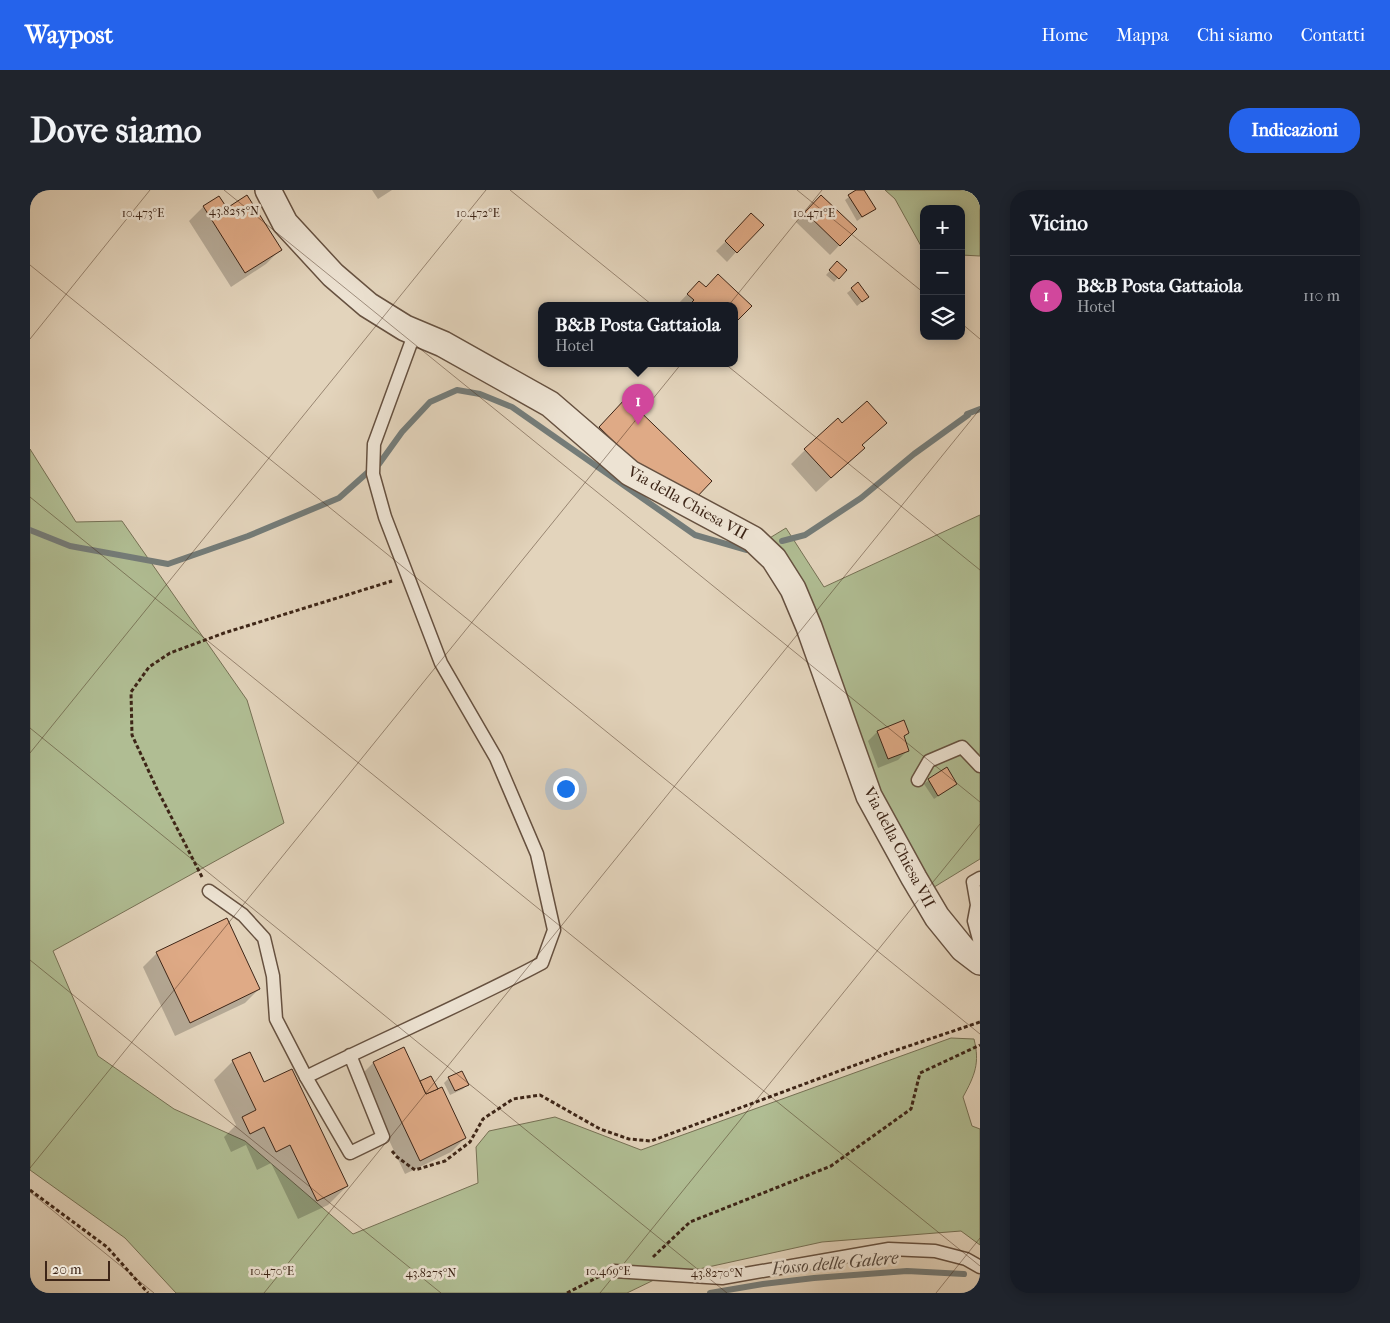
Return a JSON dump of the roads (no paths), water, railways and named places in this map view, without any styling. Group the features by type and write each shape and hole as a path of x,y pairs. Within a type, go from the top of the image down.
{"street":[{"name":"Via della Chiesa VII","path":"268,190 285,223 333,275 368,305 406,328 443,344 550,404 630,473 753,539 774,559 793,590 809,627 869,796 937,917 963,949 980,962"}],"lane":[{"path":"306,1076 496,988 542,963 554,930 537,854 496,758 441,663 385,517 373,474 374,444 415,332"},
{"path":"918,780 928,760 962,747 980,766"},
{"path":"980,878 973,882 977,905 974,921 980,943"},
{"path":"209,891 243,915 264,938 273,976 276,1019 350,1153 383,1137 350,1055"},
{"path":"614,1271 722,1278 889,1249 935,1251 966,1259 980,1267"}],"waterway":[{"path":"379,464 402,432 430,402 457,390 480,394 512,407 695,535 747,550"},
{"path":"782,541 805,535 861,498 914,454 967,414 980,409"},
{"path":"30,530 70,546 168,564 248,536 339,498 367,473"},
{"name":"Fosso delle Galere","path":"710,1293 814,1278 907,1271 964,1274"}],"place":[{"name":"B&B Posta Gattaiola","path":"638,425"}]}
